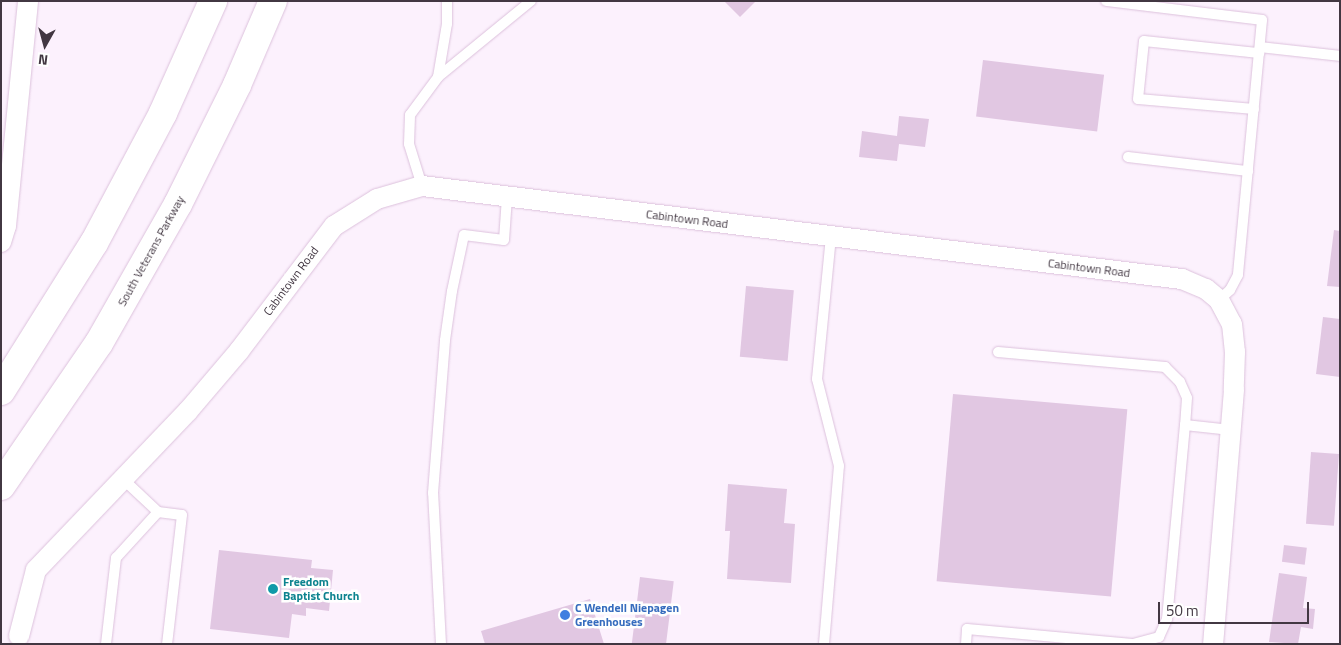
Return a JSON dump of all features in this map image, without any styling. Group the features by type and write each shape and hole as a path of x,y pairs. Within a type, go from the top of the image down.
{"highway":[{"path":"1,391 94,244 163,113 213,1"},
{"name":"South Veterans Parkway","path":"1,486 99,343 178,204 237,85 273,1"}],"street":[{"path":"1,242 6,226 28,1"},
{"name":"Cabintown Road","path":"19,636 36,570 188,411 239,351 334,226 377,199 422,186 1182,279 1206,289 1219,300 1232,324 1235,352 1231,430 1213,644"}],"lane":[{"path":"438,77 447,24 448,1"},
{"path":"422,186 409,144 410,115 438,77 531,1"},
{"path":"1106,1 1262,20 1238,275 1230,290 1219,300"},
{"path":"1254,109 1138,99 1144,42 1340,56"},
{"path":"1128,157 1248,171"},
{"path":"441,644 433,493 445,340 452,291 464,235 504,240 507,197"},
{"path":"824,644 839,466 817,379 831,236"},
{"path":"966,644 967,629 1133,644 1158,637 1167,619 1185,425 1186,398 1180,382 1165,367 998,352"},
{"path":"1185,425 1231,430"},
{"path":"124,480 158,512 182,516 167,644"},
{"path":"106,644 116,558 158,512"}],"building":[{"path":"724,1 756,1 740,17"},
{"path":"983,60 1104,75 1097,131 976,117"},
{"path":"899,116 929,119 925,147 899,144 897,161 859,157 862,131 897,136"},
{"path":"1334,230 1340,231 1340,287 1327,286"},
{"path":"746,286 794,290 788,361 740,357"},
{"path":"1323,317 1340,319 1340,377 1316,374"},
{"path":"953,394 1127,409 1111,597 937,581"},
{"path":"1311,452 1339,454 1334,526 1306,524"},
{"path":"728,484 787,489 784,523 795,524 791,583 727,579 730,531 725,531"},
{"path":"1284,545 1307,548 1305,565 1282,562"},
{"name":"Freedom Baptist Church","path":"219,550 312,560 311,568 333,570 329,611 306,608 306,616 292,614 289,638 210,629"},
{"path":"1279,573 1307,577 1303,608 1315,609 1313,629 1301,627 1298,644 1269,642"},
{"path":"640,577 674,581 666,644 632,644"},
{"name":"C Wendell Niepagen Greenhouses","path":"590,599 604,644 485,644 481,631"}],"place":[{"name":"Freedom Baptist Church","path":"273,589"},
{"name":"C Wendell Niepagen Greenhouses","path":"565,615"}]}
